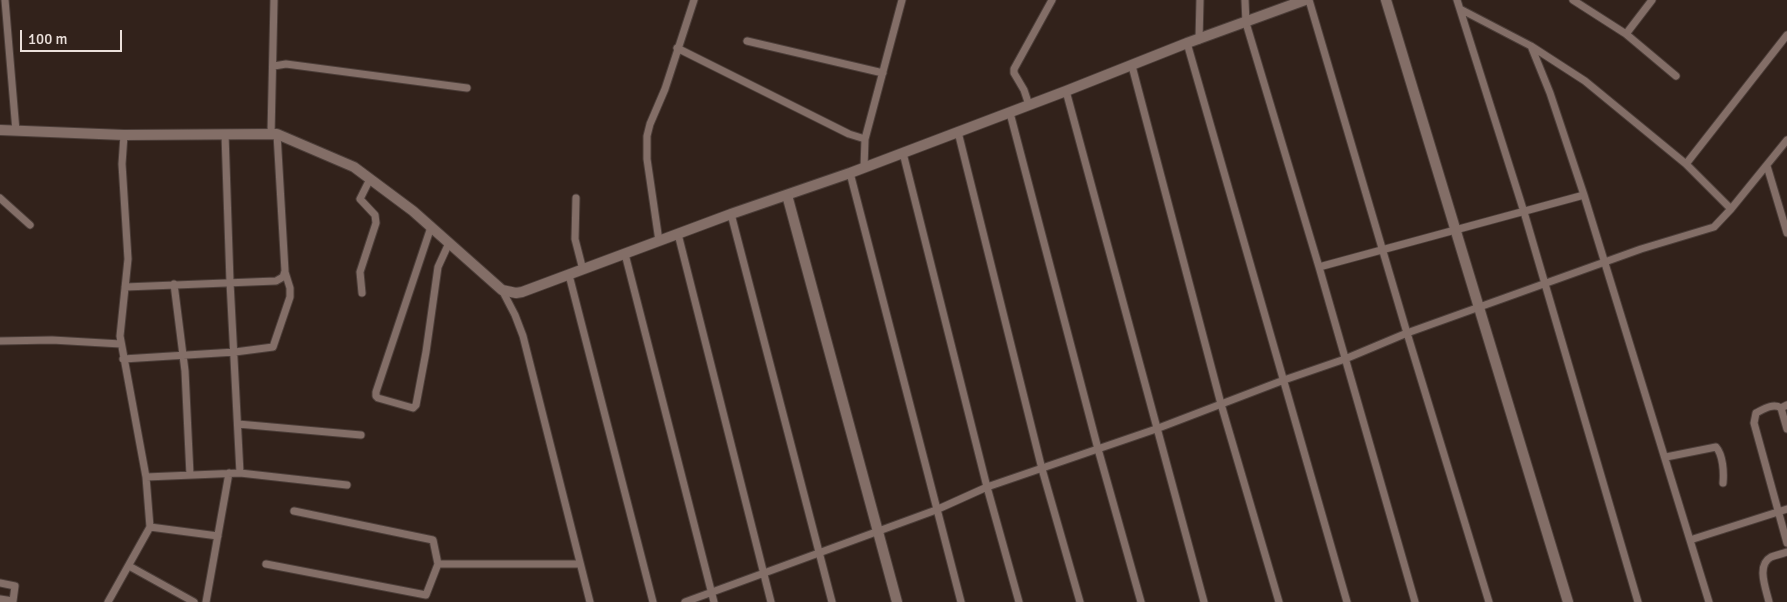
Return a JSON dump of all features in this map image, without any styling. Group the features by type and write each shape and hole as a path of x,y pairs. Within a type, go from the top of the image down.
{"street":[{"path":"5,0 16,131"},
{"path":"123,359 235,352 270,348 275,345 290,297 290,288 285,272 274,134 274,0"},
{"path":"659,241 647,159 647,136 665,89 694,0"},
{"path":"864,168 864,139 884,73 902,0"},
{"path":"1030,105 1014,73 1014,69 1052,0"},
{"path":"1199,40 1200,0"},
{"path":"1246,0 1246,23 1319,267 1415,602"},
{"path":"502,290 516,293 522,292 583,270 731,214 864,168 1305,0"},
{"path":"1309,0 1407,333 1489,602"},
{"path":"1386,0 1568,602"},
{"path":"1457,0 1524,212 1638,602"},
{"path":"1573,0 1626,34 1676,76"},
{"path":"1626,34 1652,0"},
{"path":"1460,9 1531,46 1585,81 1686,164 1731,209"},
{"path":"1686,164 1787,35"},
{"path":"747,41 884,73"},
{"path":"1188,43 1347,602"},
{"path":"1531,46 1550,93 1606,262 1709,602"},
{"path":"677,48 849,134 864,139"},
{"path":"274,66 286,64 467,88"},
{"path":"1132,66 1221,404 1279,602"},
{"path":"1066,92 1204,602"},
{"path":"1010,113 1098,448 1141,602"},
{"path":"0,130 124,135 274,134 354,167 413,211 502,290 515,315 523,336 590,602"},
{"path":"958,132 1042,469 1080,602"},
{"path":"225,134 230,282 240,473"},
{"path":"108,602 150,527 146,478 120,336 128,260 122,164 124,135"},
{"path":"685,602 936,510 987,487 1156,429 1345,359 1407,333 1641,249 1714,228 1787,140"},
{"path":"903,153 987,487 1019,602"},
{"path":"1767,166 1787,233"},
{"path":"850,173 961,602"},
{"path":"362,293 360,272 376,223 375,215 360,199 370,179"},
{"path":"1319,267 1584,194"},
{"path":"787,195 897,602"},
{"path":"0,198 30,225"},
{"path":"576,198 575,239 583,270"},
{"path":"731,214 832,602"},
{"path":"431,227 376,392 378,398 413,408 416,405 426,352 438,267 449,243"},
{"path":"678,234 772,602"},
{"path":"625,254 714,602"},
{"path":"125,287 276,281 283,277 285,272"},
{"path":"569,275 653,602"},
{"path":"174,284 182,355 190,475"},
{"path":"0,341 52,340 122,344"},
{"path":"1787,429 1784,407 1770,407 1756,414 1754,423 1783,510 1787,543"},
{"path":"238,424 361,435"},
{"path":"1666,457 1716,447 1720,451 1724,475 1723,483"},
{"path":"146,478 240,473 347,485"},
{"path":"206,602 229,474"},
{"path":"1690,540 1783,510"},
{"path":"266,564 426,595 438,564 433,540 294,511"},
{"path":"150,527 218,536"},
{"path":"1769,602 1762,569 1766,561 1771,557 1787,552"},
{"path":"438,564 580,564"},
{"path":"128,566 194,602"},
{"path":"0,583 15,586 13,601 0,599"}]}
